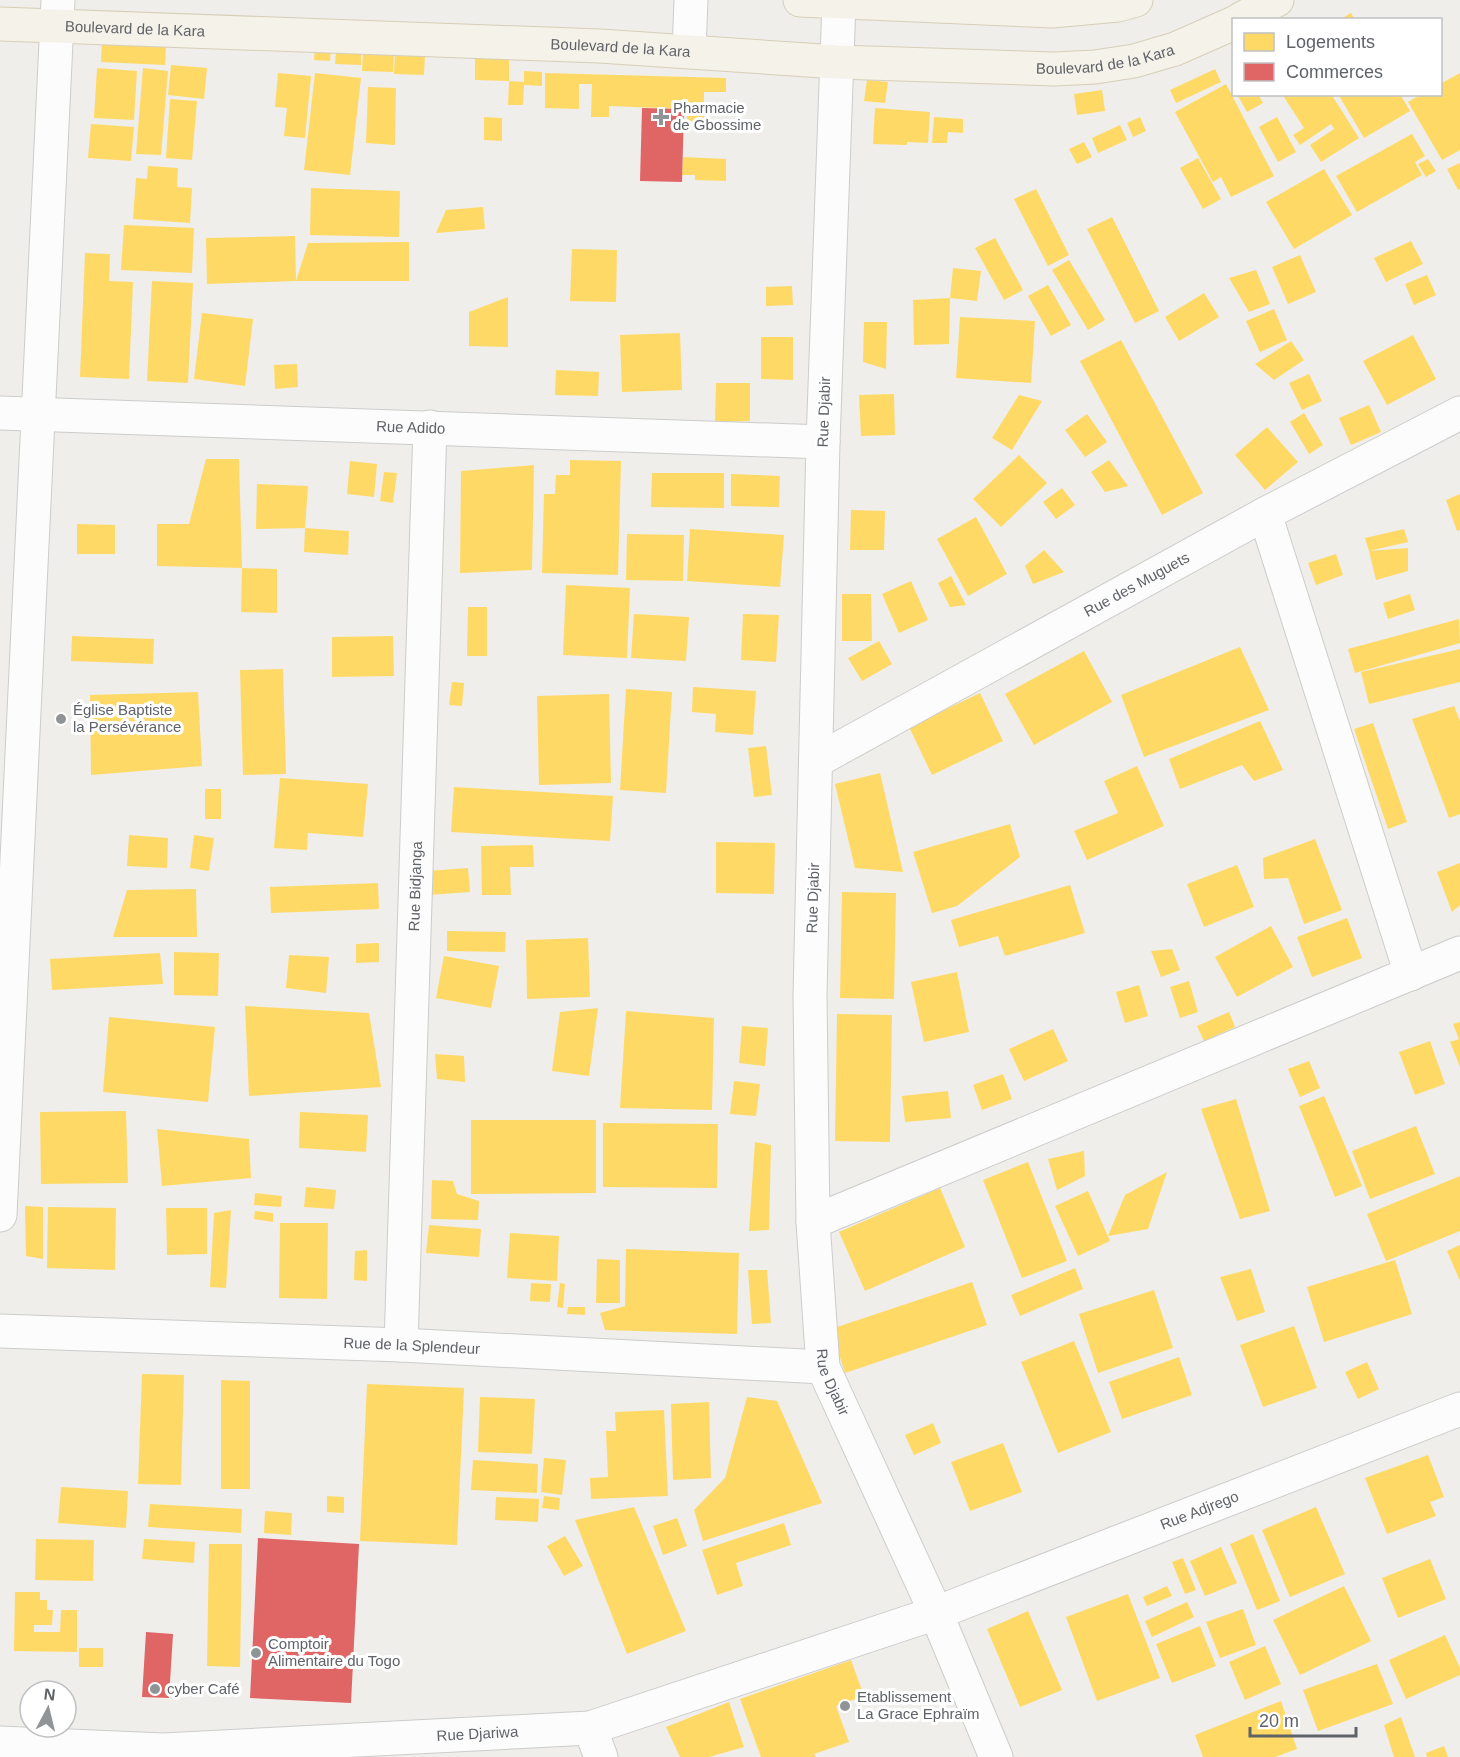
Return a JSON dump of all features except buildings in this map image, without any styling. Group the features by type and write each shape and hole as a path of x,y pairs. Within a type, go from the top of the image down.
{"main road":[{"path":"800,0 1052,11 1118,5 1136,0"},
{"path":"1243,18 1277,0"},
{"name":"Boulevard de la Kara","path":"0,24 57,13 837,62 1054,69 1095,67 1134,61 1175,49 1232,22"}],"street":[{"path":"689,51 691,0"},
{"name":"Rue Djabir","path":"839,2 823,442 810,995 813,1222 823,1367 936,1613 996,1757"},
{"path":"0,1215 57,13"},
{"name":"Rue Adido","path":"0,413 823,442"},
{"name":"Rue des Muguets","path":"816,761 1265,514 1460,413"},
{"name":"Rue Bidjanga","path":"401,1345 430,427"},
{"path":"1265,514 1411,974"},
{"path":"813,1222 1460,952"},
{"name":"Rue de la Splendeur","path":"0,1331 401,1345 823,1367"},
{"name":"Rue Adjrego","path":"936,1613 1460,1409"},
{"name":"Rue Djariwa","path":"0,1743 164,1753 596,1743 936,1613"}],"place":[{"name":"Pharmacie de Gbossime","path":"661,117"},
{"name":"Église Baptiste la Persévérance","path":"61,719"},
{"name":"Comptoir Alimentaire du Togo","path":"256,1653"},
{"name":"cyber Café","path":"155,1689"},
{"name":"Etablissement La Grace Ephraïm","path":"845,1706"}]}
